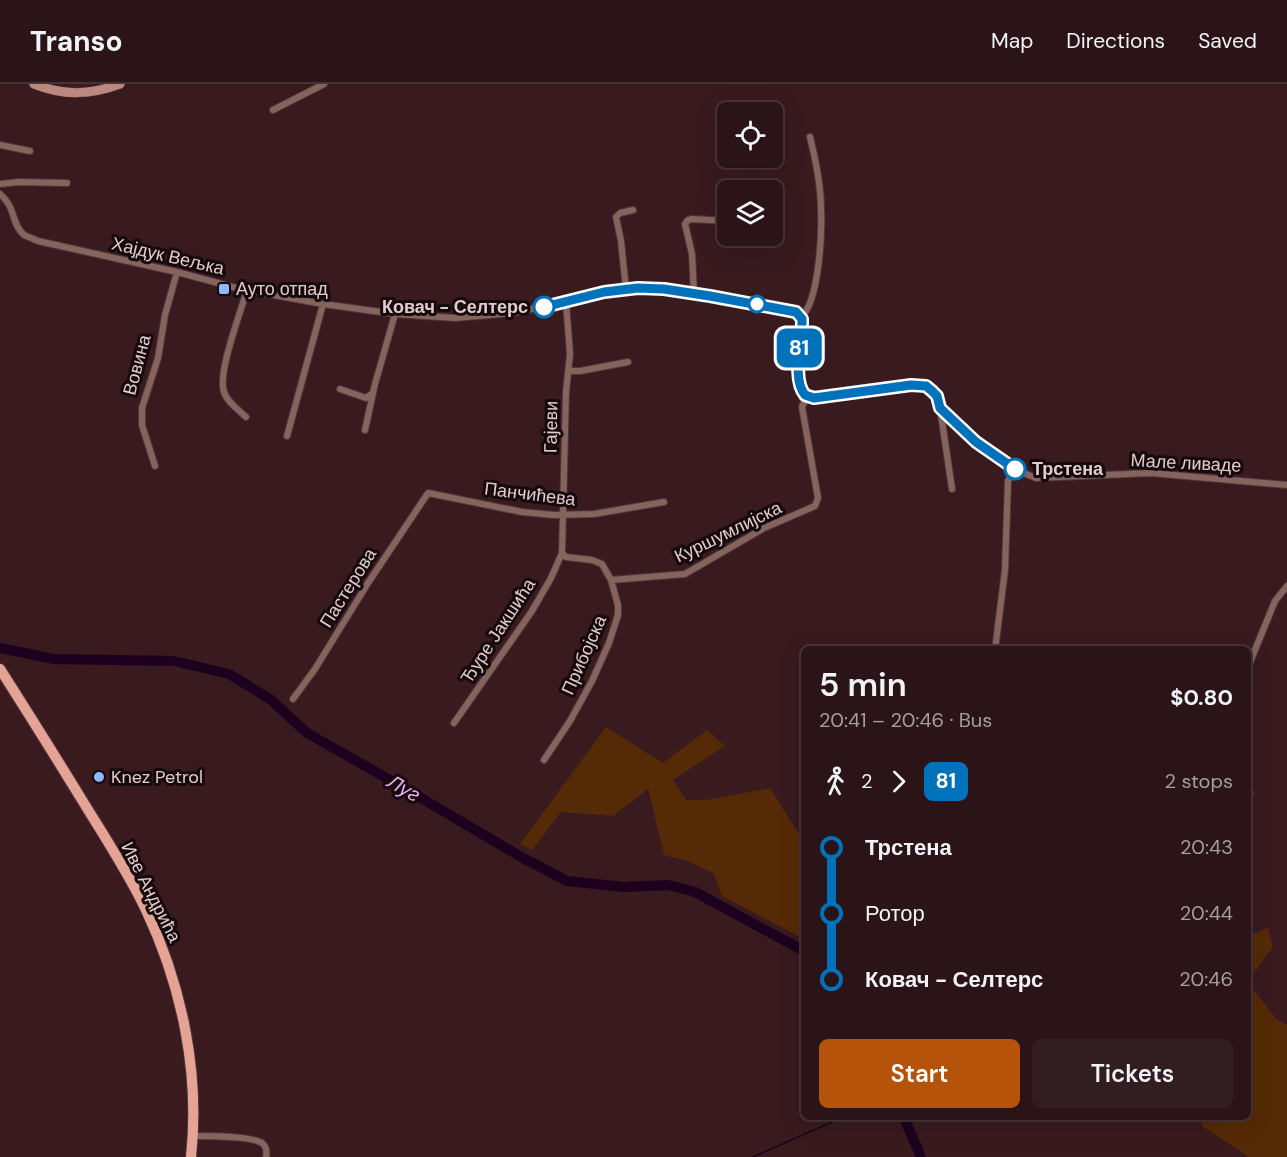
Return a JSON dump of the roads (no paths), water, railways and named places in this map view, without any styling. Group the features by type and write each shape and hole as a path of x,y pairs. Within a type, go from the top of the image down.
{"main road":[{"path":"34,84 56,91 80,94 120,84"},
{"name":"Иве Андрића","path":"0,669 118,859 155,929 171,974 184,1026 192,1079 193,1136 190,1157"}],"street":[{"path":"273,110 324,84"},
{"path":"810,137 816,159 821,210 816,285 807,313 801,318 798,351 802,392 807,396 823,397 926,386 937,396 952,489"},
{"path":"0,145 30,151"},
{"path":"0,184 67,183"},
{"name":"Хајдук Вељка","path":"0,194 8,200 16,225 24,235 38,241 247,290 323,304 395,314 455,318 514,314 604,292 664,289 791,310 799,313 801,318"},
{"path":"626,290 616,217 620,213 633,210"},
{"path":"694,293 692,254 685,224 691,219 717,220"},
{"name":"Вовина","path":"155,466 142,425 142,408 155,368 165,315 177,272"},
{"path":"246,417 227,398 222,384 235,327 247,290"},
{"name":"Гајеви","path":"562,552 566,392 570,354 566,303"},
{"path":"287,436 323,304"},
{"path":"365,430 395,314"},
{"path":"569,371 628,362"},
{"path":"340,388 366,398 373,393"},
{"name":"Куршумлијска","path":"610,580 685,574 764,528 815,506 818,498 802,406 807,396"},
{"path":"940,408 976,442 1014,469 1008,481 1005,570 996,646"},
{"name":"Мале ливаде","path":"1014,469 1043,478 1151,473 1287,485"},
{"name":"Панчићева","path":"428,493 522,512 549,515 594,514 664,502"},
{"name":"Пастерова","path":"293,699 321,661 428,493"},
{"name":"Прибојска","path":"544,760 578,708 609,643 619,612 606,568 598,561 570,558 562,552"},
{"name":"Ђуре Јакшића","path":"454,723 532,611 551,578 562,552"},
{"path":"1251,661 1275,601 1287,586"},
{"path":"193,1136 261,1142 265,1147 266,1157"}],"waterway":[{"name":"Луг","path":"0,648 54,659 174,661 229,674 270,699 307,733 567,881 624,887 668,885 695,892 801,949"},
{"path":"753,1157 836,1120"},
{"name":"Луг","path":"905,1120 921,1157"}],"place":[{"name":"Ауто отпад","path":"224,289"},
{"name":"Ковач - Селтерс","path":"544,307"},
{"name":"Трстена","path":"1015,469"},
{"name":"Knez Petrol","path":"99,777"}]}
